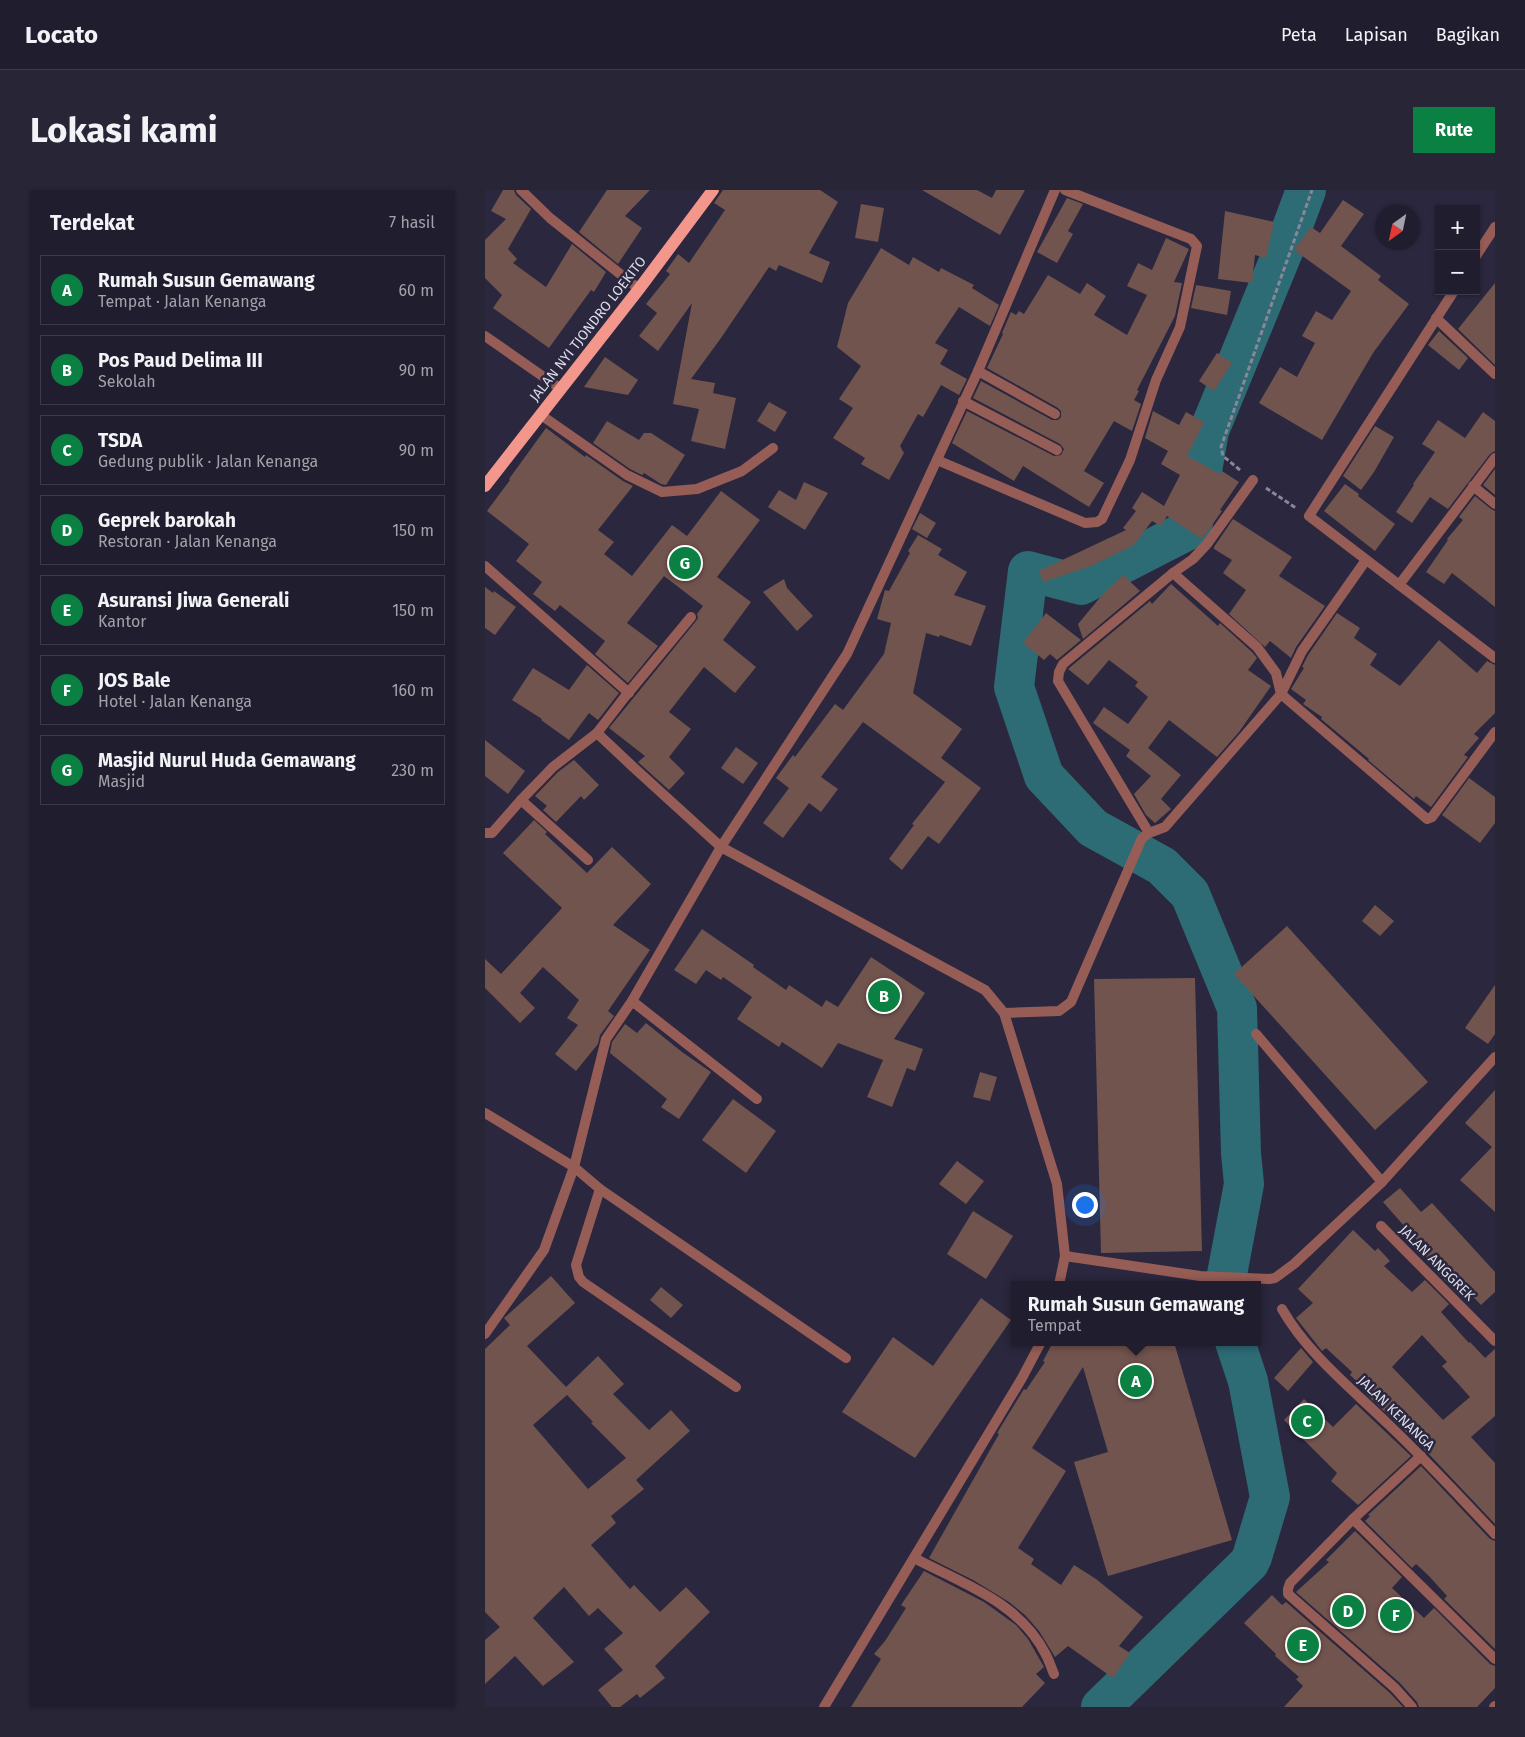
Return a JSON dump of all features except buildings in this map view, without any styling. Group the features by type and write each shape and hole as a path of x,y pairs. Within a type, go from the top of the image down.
{"main road":[{"name":"JALAN NYI TJONDRO LOEKITO","path":"485,486 639,289 713,190"}],"street":[{"path":"521,190 550,218 639,289"},
{"path":"485,1334 544,1250 574,1167 606,1039 632,1001 721,848 847,654 978,371 1055,190"},
{"path":"937,460 1085,523 1092,523 1102,519 1131,460 1156,380 1180,327 1197,246 1191,238 1065,190"},
{"path":"1480,250 1495,227"},
{"path":"1450,295 1309,516 1494,655"},
{"path":"1436,318 1495,374"},
{"path":"485,336 561,389"},
{"path":"978,371 1055,414"},
{"path":"963,401 1057,450"},
{"path":"541,415 627,475 661,492 697,489 742,471 773,448"},
{"path":"1399,585 1495,458"},
{"path":"1149,833 1058,681 1059,672 1063,664 1173,573 1193,559 1253,480"},
{"path":"1473,486 1495,504"},
{"path":"1004,1013 1059,1011 1071,1002 1141,841 1149,833 1165,827 1281,694 1302,651 1366,560"},
{"path":"485,566 553,628 629,693"},
{"path":"1173,573 1257,647 1276,673 1281,694 1427,819 1495,732"},
{"path":"485,833 492,833 553,767 597,733 691,617"},
{"path":"597,733 721,848 985,990 1004,1013 1057,1184 1065,1256 1060,1281"},
{"path":"521,800 588,860"},
{"path":"632,1001 757,1099"},
{"path":"1256,1034 1382,1182"},
{"path":"1065,1256 1200,1276 1275,1278 1294,1264 1382,1182 1493,1063"},
{"path":"485,1113 574,1167 600,1188 846,1358"},
{"path":"600,1188 576,1265 579,1277 583,1282 736,1388"},
{"name":"JALAN ANGGREK","path":"1381,1226 1495,1341"},
{"name":"JALAN KENANGA","path":"1282,1309 1290,1323 1309,1347 1421,1456 1495,1534"},
{"path":"824,1707 1022,1378 1039,1346"},
{"path":"1412,1707 1395,1688 1288,1594 1287,1589 1290,1583 1353,1518 1421,1456"},
{"path":"1353,1518 1495,1659"},
{"path":"914,1558 991,1598 1011,1611 1027,1627 1045,1652 1054,1674"}],"path":[{"path":"1309,516 1253,480 1223,456 1221,447 1312,190"}],"waterway":[{"path":"1226,1281 1244,1184 1241,1153 1237,1008 1190,894 1162,866 1093,828 1044,776 1014,687 1028,571 1081,585 1192,528 1209,431 1286,244 1306,190"},
{"path":"1101,1707 1249,1563 1252,1557 1270,1497 1248,1381 1236,1346"}],"place":[{"name":"Masjid Nurul Huda Gemawang","path":"685,563"},
{"name":"Pos Paud Delima III","path":"884,996"},
{"name":"Rumah Susun Gemawang","path":"1136,1381"},
{"name":"TSDA","path":"1307,1421"},
{"name":"Geprek barokah","path":"1348,1611"},
{"name":"JOS Bale","path":"1396,1615"},
{"name":"Asuransi Jiwa Generali","path":"1303,1645"}]}
